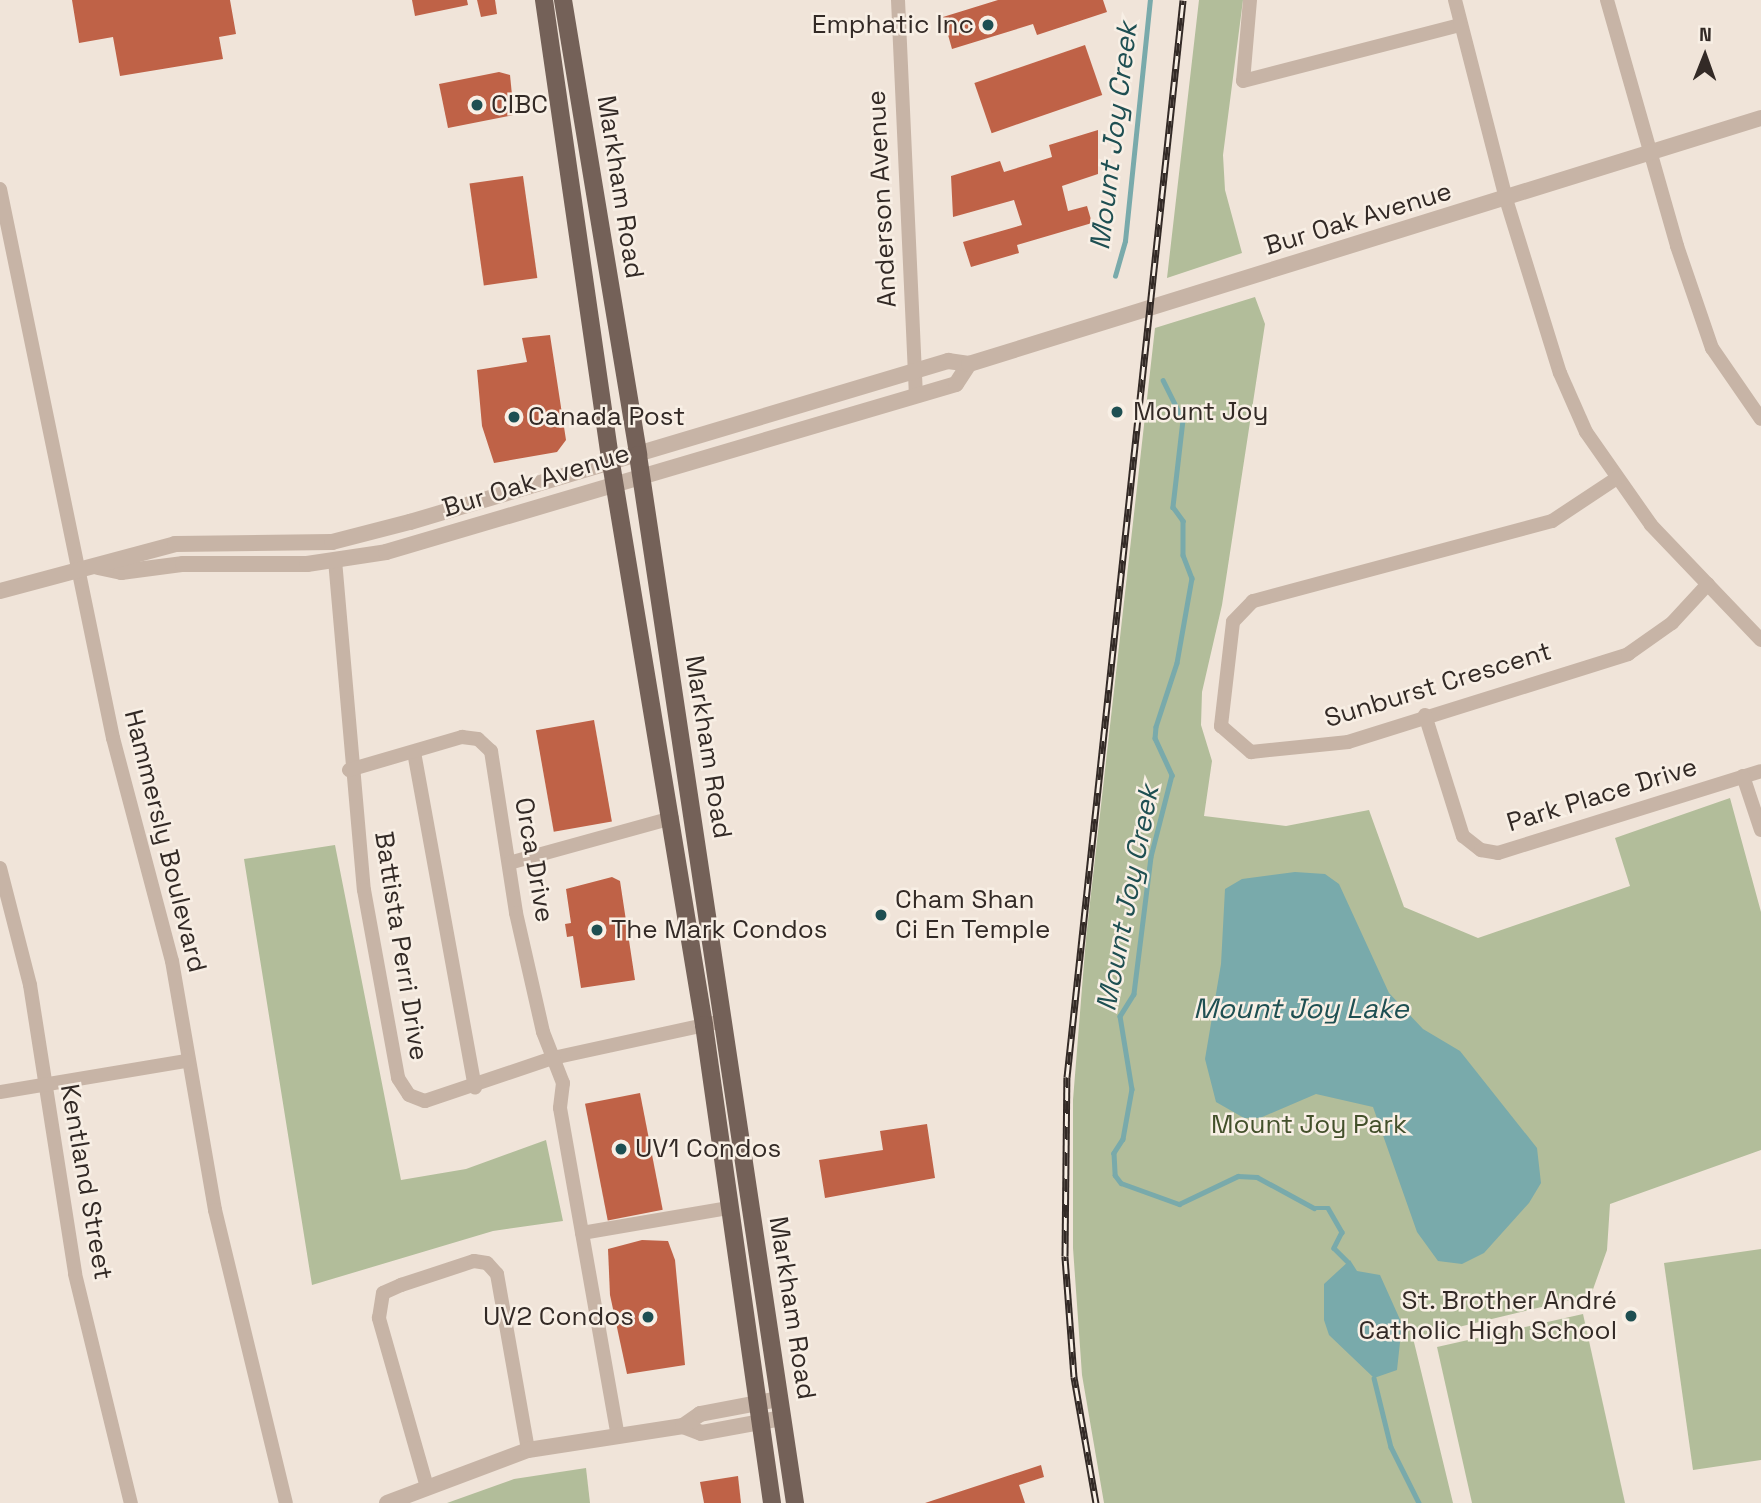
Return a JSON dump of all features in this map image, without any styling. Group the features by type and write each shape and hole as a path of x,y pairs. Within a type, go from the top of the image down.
{"main road":[{"name":"Markham Road","path":"544,0 611,463 672,818 704,1025 772,1503"},
{"name":"Markham Road","path":"563,0 641,475 795,1503"}],"street":[{"name":"Anderson Avenue","path":"898,0 916,396"},
{"path":"1250,0 1242,81 1459,25"},
{"path":"1455,0 1459,25 1506,199 1560,373 1586,432 1651,525 1761,640"},
{"path":"1607,0 1712,348 1761,419"},
{"name":"Bur Oak Avenue","path":"0,591 82,572 98,567 119,555 175,544 332,542 638,456 948,361 969,365 1761,118"},
{"name":"Hammersly Boulevard","path":"0,189 57,477 82,572 113,738 172,961 186,1061 197,1091 215,1209 286,1503"},
{"name":"Bur Oak Avenue","path":"98,567 121,572 183,564 335,560 386,552 616,482 956,384 969,365"},
{"name":"Sunburst Crescent","path":"1616,478 1552,521 1254,601 1233,622 1221,726 1251,752 1348,742 1425,715 1629,654 1672,623 1708,584"},
{"name":"Battista Perri Drive","path":"335,560 349,770 364,890 398,1078 410,1095 425,1101 475,1087 553,1058 723,1022"},
{"name":"Park Place Drive","path":"1425,715 1463,836 1481,850 1498,853 1761,771"},
{"name":"Orca Drive","path":"414,752 462,737 478,739 491,751 509,863 553,1058 563,1083 560,1108 618,1436"},
{"path":"349,770 414,752 475,1087"},
{"path":"1743,776 1761,830"},
{"path":"509,863 672,818"},
{"name":"Kentland Street","path":"0,868 30,985 75,1274 131,1503"},
{"path":"0,1093 186,1061"},
{"path":"582,1233 729,1208"},
{"path":"427,1488 379,1318 383,1293 401,1285 474,1261 487,1263 496,1274 528,1450"},
{"path":"387,1503 528,1450 683,1426 700,1414 779,1399"},
{"path":"683,1426 701,1433 782,1418"}],"green space":[{"path":"1199,0 1243,0 1223,155 1225,190 1242,253 1167,278"},
{"name":"Mount Joy Park","path":"1255,297 1265,324 1222,605 1202,692 1201,725 1212,761 1204,816 1286,826 1369,810 1404,907 1478,938 1630,886 1615,838 1730,798 1761,912 1761,1150 1610,1204 1607,1250 1591,1295 1413,1338 1453,1503 1104,1503 1082,1375 1073,1248 1073,1100 1086,938 1155,328"},
{"path":"335,845 401,1180 466,1169 546,1140 563,1221 493,1231 312,1285 244,859"},
{"path":"1761,1249 1761,1460 1693,1470 1664,1263"},
{"path":"1583,1314 1625,1503 1472,1503 1437,1347"},
{"path":"586,1468 590,1503 447,1503 514,1479"}],"water":[{"name":"Mount Joy Lake","path":"1295,872 1325,874 1339,884 1389,993 1423,1029 1460,1051 1537,1148 1541,1183 1529,1203 1484,1253 1462,1264 1438,1261 1417,1232 1373,1107 1316,1094 1260,1118 1244,1118 1216,1102 1205,1059 1221,964 1225,889 1242,879"},
{"path":"1350,1260 1357,1271 1380,1275 1402,1324 1397,1370 1374,1378 1329,1335 1324,1320 1324,1284"}],"building":[{"path":"72,0 230,0 236,34 219,37 223,59 120,76 113,37 79,43"},
{"path":"412,0 467,0 468,5 415,16"},
{"path":"477,0 495,0 497,14 481,17"},
{"name":"Emphatic Inc","path":"998,0 1103,0 1107,12 1037,35 1033,24 952,49 943,17"},
{"path":"1085,45 1102,95 992,133 974,83"},
{"name":"CIBC","path":"499,72 510,75 514,115 448,128 439,84"},
{"path":"1098,130 1098,174 1062,186 1068,211 1087,206 1092,223 1017,245 1019,253 971,267 963,242 1022,225 1014,200 953,217 951,176 1000,161 1004,172 1052,157 1049,145"},
{"path":"523,176 537,278 484,286 470,184"},
{"path":"550,335 566,440 557,452 494,463 482,426 477,370 527,362 522,338"},
{"path":"594,720 612,821 554,832 536,730"},
{"name":"The Mark Condos","path":"612,877 620,881 635,980 581,988 573,936 567,937 565,924 571,923 566,889"},
{"name":"UV1 Condos","path":"640,1093 663,1210 608,1220 585,1104"},
{"path":"927,1124 935,1178 825,1198 819,1160 883,1150 880,1131"},
{"name":"UV2 Condos","path":"642,1240 668,1241 675,1260 685,1365 627,1374 610,1295 608,1249"},
{"path":"1041,1465 1044,1477 1019,1485 1025,1503 925,1503"},
{"path":"738,1476 741,1503 704,1503 700,1482"}],"waterway":[{"name":"Mount Joy Creek","path":"1115,276 1125,241 1150,0"},
{"name":"Mount Joy Creek","path":"1163,380 1183,420 1173,507 1183,521 1183,555 1192,578 1177,663 1156,727 1155,738 1172,775 1151,857 1134,994 1120,1016 1132,1089 1123,1139 1114,1153 1115,1175 1121,1183 1179,1204 1238,1176 1257,1177 1314,1208 1328,1208 1342,1232 1334,1248 1347,1261"},
{"name":"Mount Joy Creek","path":"1374,1378 1391,1447 1419,1503"}],"railway":[{"path":"1096,1503 1074,1377 1065,1256 1067,1077 1183,0"}],"place":[{"name":"Emphatic Inc","path":"988,25"},
{"name":"CIBC","path":"477,105"},
{"name":"Mount Joy","path":"1117,412"},
{"name":"Canada Post","path":"514,417"},
{"name":"Cham Shan Ci En Temple","path":"881,915"},
{"name":"The Mark Condos","path":"597,930"},
{"name":"UV1 Condos","path":"621,1149"},
{"name":"St. Brother André Catholic High School","path":"1631,1316"},
{"name":"UV2 Condos","path":"648,1317"}]}
